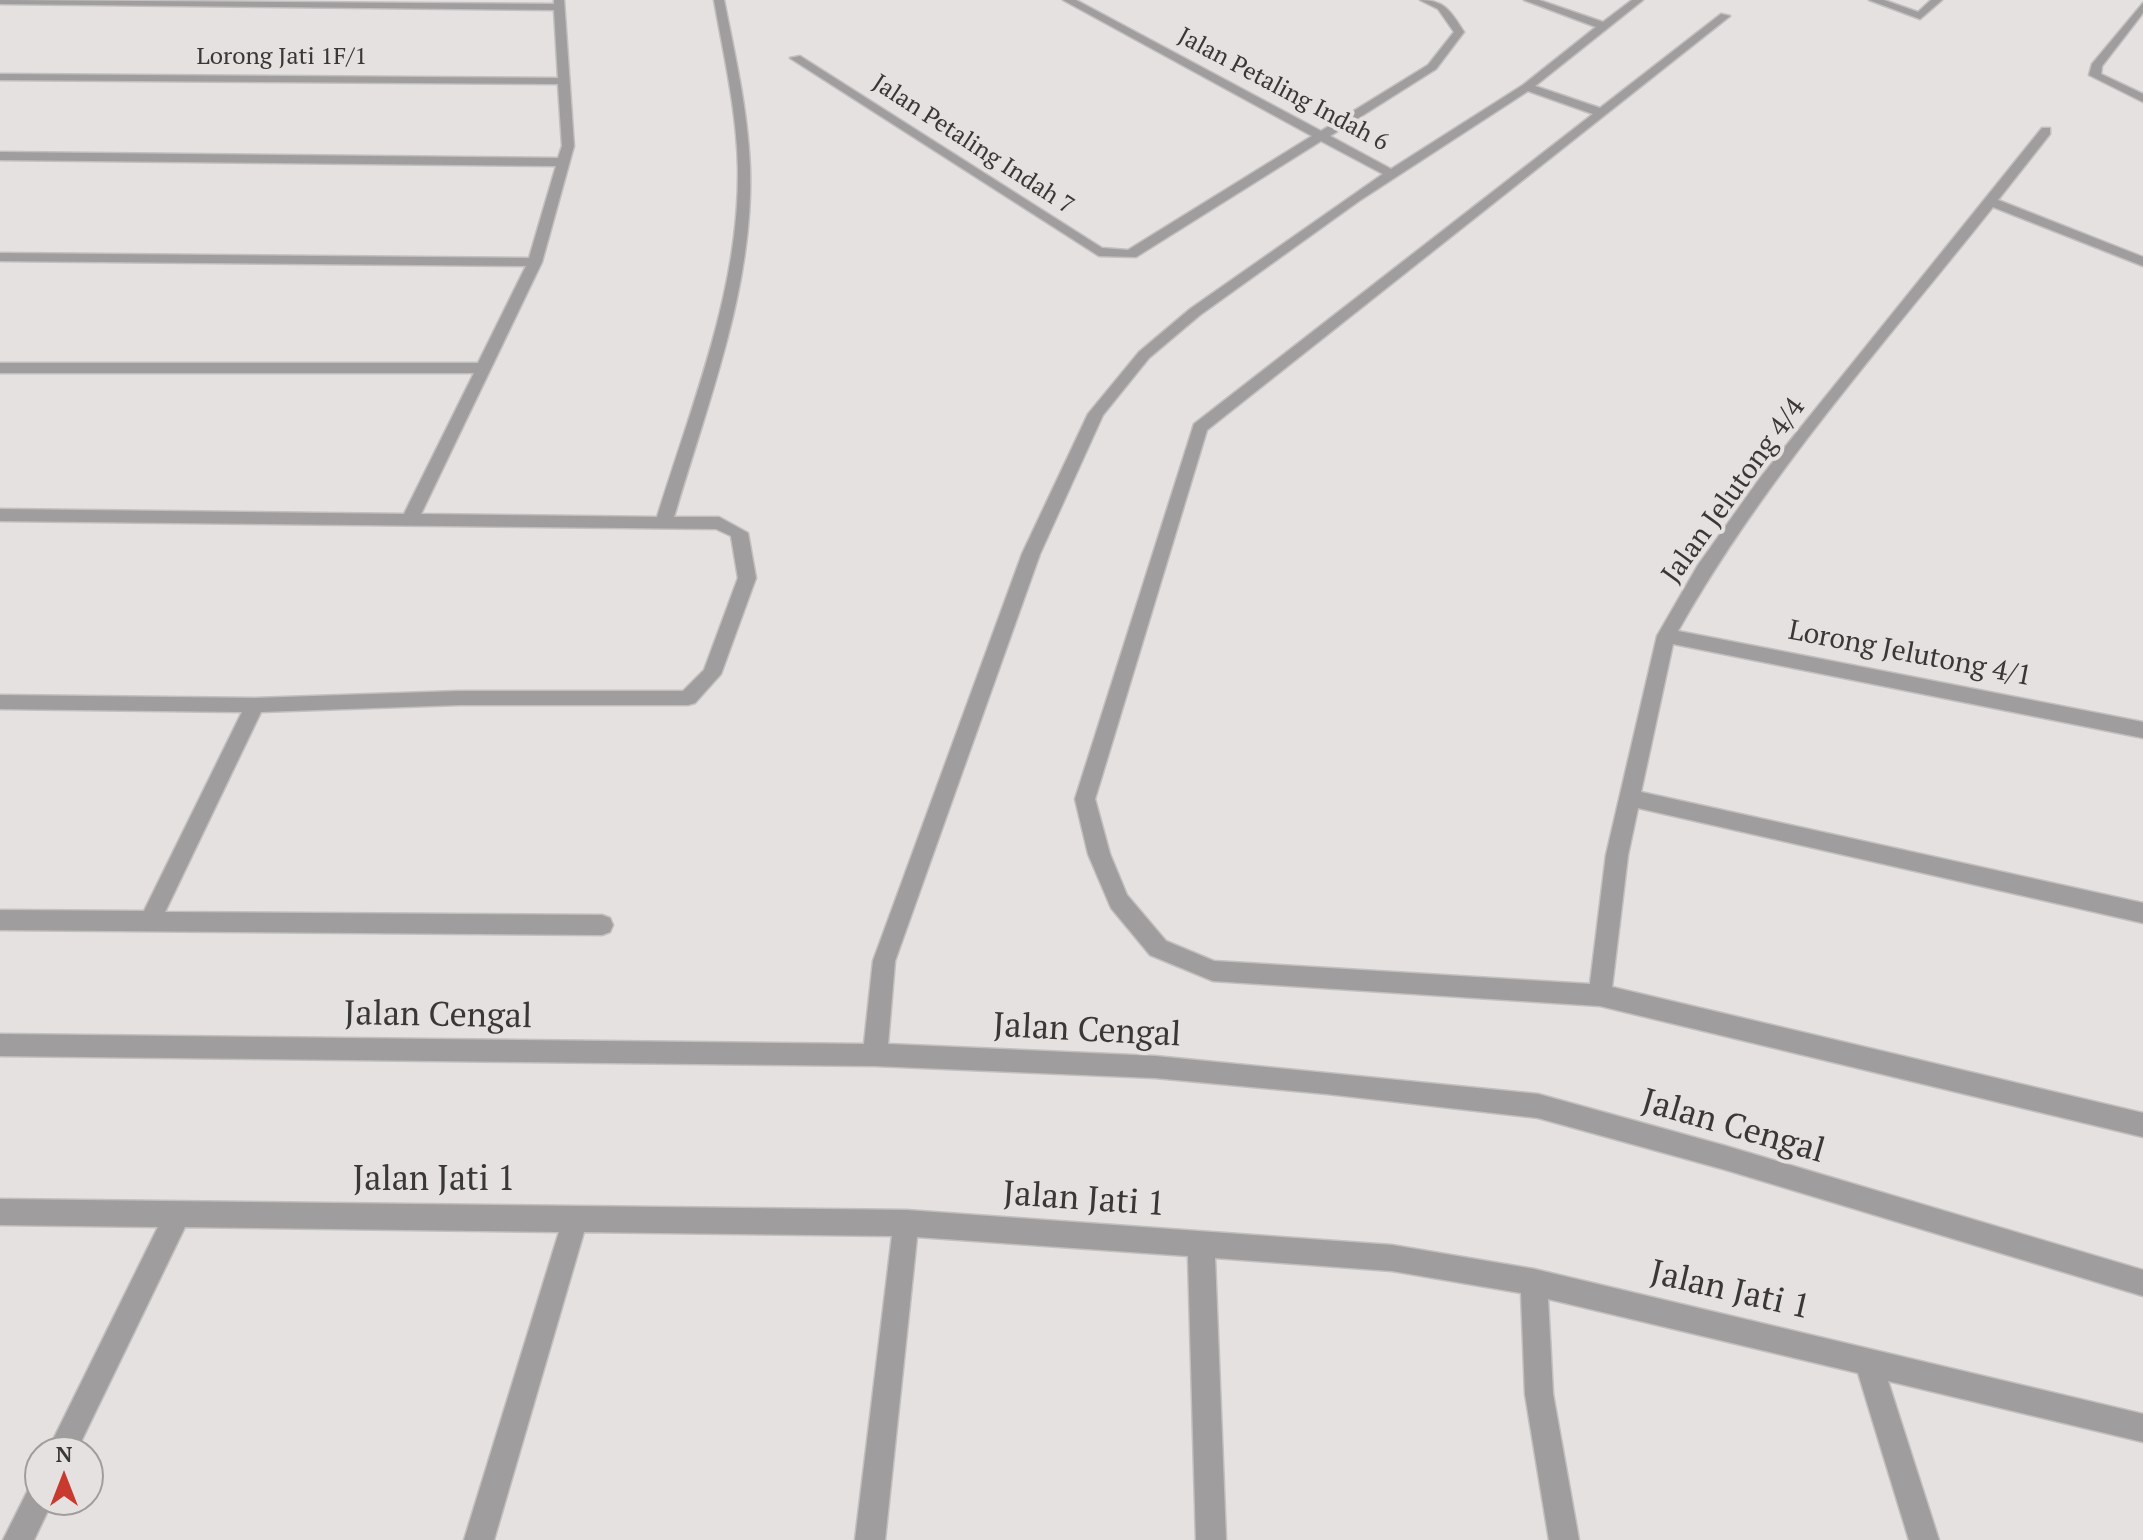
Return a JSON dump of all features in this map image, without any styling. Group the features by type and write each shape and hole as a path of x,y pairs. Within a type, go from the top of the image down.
{"street":[{"path":"664,522 738,263 744,189 740,125 719,0"},
{"name":"Jalan Petaling Indah 6","path":"1068,0 1392,174"},
{"path":"1322,135 1432,67 1459,32 1442,7 1425,0"},
{"path":"1529,0 1603,26"},
{"path":"875,1055 884,961 1031,554 1096,414 1144,355 1195,312 1392,174 1527,87 1638,0"},
{"path":"1874,0 1920,16 1937,0"},
{"path":"0,1 559,4 568,146 535,262 410,519"},
{"path":"2143,6 2096,66 2095,75 2143,99"},
{"path":"1725,16 1200,428 1085,799 1099,854 1119,901 1158,948 1213,971 1600,995 2143,1125"},
{"path":"2125,29 2143,34"},
{"name":"Jalan Petaling Indah 7","path":"796,58 1099,252 1131,254 1322,135"},
{"name":"Lorong Jati 1F/1","path":"0,77 564,81"},
{"path":"1527,87 1602,113"},
{"name":"Jalan Jelutong 4/4","path":"1600,995 1617,855 1666,636 1704,569 1766,482 2046,131"},
{"path":"0,156 563,162"},
{"path":"1990,201 2143,262"},
{"path":"0,257 535,262"},
{"path":"0,368 483,368"},
{"path":"0,515 719,523 739,533 747,578 712,674 688,698 459,698 255,705 0,702"},
{"name":"Lorong Jelutong 4/1","path":"1666,636 2143,730"},
{"path":"150,921 255,705"},
{"path":"1630,798 2143,913"},
{"path":"0,920 602,925"},
{"name":"Jalan Cengal","path":"0,1045 875,1055 1155,1067 1538,1106 1726,1158 2143,1283"},
{"name":"Jalan Jati 1","path":"0,1212 906,1223 1392,1258 1534,1282 2143,1428"},
{"path":"69,1436 178,1214"},
{"path":"479,1540 575,1220"},
{"path":"870,1540 906,1223"},
{"path":"1201,1244 1211,1540"},
{"path":"1534,1282 1539,1394 1564,1540"},
{"path":"1868,1360 1924,1540"},
{"path":"18,1540 30,1516"}]}
